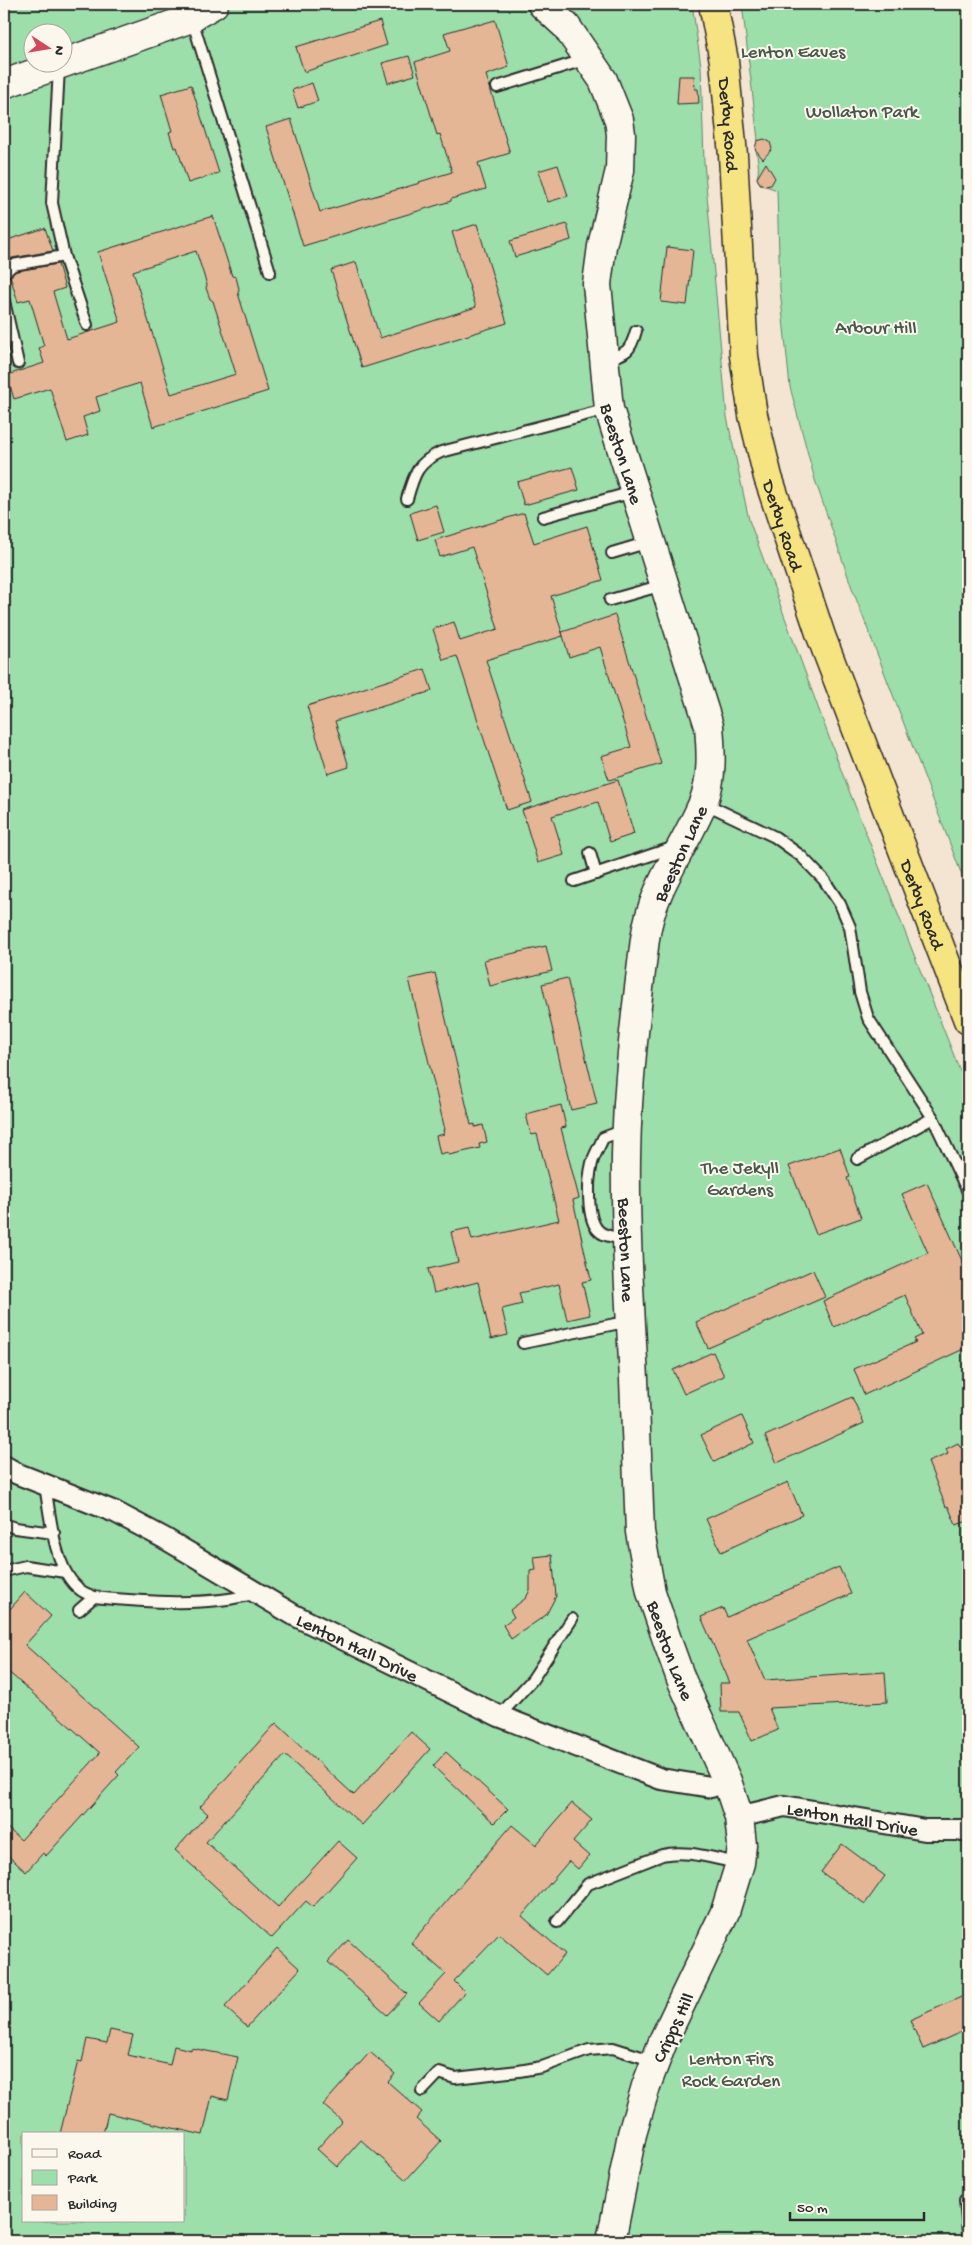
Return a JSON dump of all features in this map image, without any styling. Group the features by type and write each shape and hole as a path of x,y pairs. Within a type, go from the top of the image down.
{"highway":[{"name":"Derby Road","path":"714,4 724,61 733,155 744,356 753,415 768,477 821,636 968,1020"}],"street":[{"path":"72,61 186,20 214,4"},
{"name":"Beeston Lane","path":"542,4 566,26 589,58 603,80 619,120 621,134 620,170 602,246 597,284 609,409 709,726 712,752 710,778 703,802 655,898 646,935 632,1054 627,1129 628,1239 640,1532 644,1562 651,1592 681,1679 727,1781 739,1817"},
{"path":"4,84 41,72"},
{"name":"Lenton Hall Drive","path":"4,1466 18,1474 115,1512 164,1538 294,1615 369,1654 499,1716 661,1779 711,1787 727,1781"},
{"name":"Lenton Hall Drive","path":"739,1817 784,1806 925,1830 968,1830"},
{"name":"Cripps Hill","path":"611,2241 632,2134 655,2062 664,2039 725,1912 740,1863 742,1831 739,1817"}],"lane":[{"path":"186,20 195,29 270,272"},
{"path":"497,87 589,58"},
{"path":"59,72 52,203 64,256 87,326"},
{"path":"4,273 13,265 64,256"},
{"path":"4,301 18,363"},
{"path":"603,361 626,353 632,347 636,331"},
{"path":"407,499 417,470 426,459 441,452 609,409"},
{"path":"543,517 634,492"},
{"path":"612,553 650,541"},
{"path":"610,600 663,585"},
{"path":"703,802 776,837 801,856 824,880 840,904 850,927 860,992 868,1018 933,1118 968,1192"},
{"path":"574,882 680,846"},
{"path":"590,853 596,874"},
{"path":"857,1159 933,1118"},
{"path":"627,1129 604,1138 592,1161 589,1188 590,1209 593,1223 597,1230 603,1234 628,1239"},
{"path":"523,1343 615,1324 631,1323"},
{"path":"45,1484 54,1533 64,1572 77,1588 94,1597 134,1601 177,1601 237,1599 258,1593"},
{"path":"4,1524 15,1528 54,1533"},
{"path":"4,1570 26,1566 64,1572"},
{"path":"79,1610 94,1597"},
{"path":"499,1716 532,1680 572,1619"},
{"path":"557,1922 588,1884 662,1855 688,1854 740,1863"},
{"path":"422,2091 439,2073 456,2078 519,2071 542,2067 589,2050 614,2048 655,2062"},
{"path":"965,2200 968,2231"}],"green space":[{"path":"4,4 692,4 701,66 704,162 727,417 749,520 844,778 968,1091 968,2241 4,2241"},
{"name":"Arbour Hill","path":"742,4 968,4 968,891 852,588 815,480 790,387 780,289 777,190 760,184 757,178 756,144 758,140"}],"building":[{"path":"495,20 509,67 486,75 510,153 478,163 486,189 303,246 266,127 291,119 320,212 452,172 440,134 437,135 415,62 450,51 444,33"},
{"path":"380,21 387,45 304,72 296,47"},
{"path":"409,56 415,75 388,83 382,63"},
{"path":"679,76 694,76 695,89 698,89 699,103 677,104"},
{"path":"312,83 318,101 298,108 292,90"},
{"path":"191,85 219,173 188,183 177,147 174,148 169,132 172,131 161,94"},
{"path":"764,139 770,142 772,149 763,159 755,149 757,141"},
{"path":"766,163 775,178 771,185 764,186 757,178"},
{"path":"558,165 568,196 548,202 538,171"},
{"path":"213,216 232,276 236,277 238,293 268,391 153,427 140,383 96,397 100,411 83,417 88,435 67,442 50,388 14,399 7,375 44,363 39,348 44,346 30,299 18,302 10,276 16,271 58,264 65,288 53,292 67,339 120,322 98,252","holes":["196,251 207,285 206,288 210,299 213,301 236,374 171,394 133,271"]},
{"path":"477,224 507,323 362,368 331,270 356,262 380,338 476,307 452,232"},
{"path":"567,224 571,240 515,257 510,241"},
{"path":"45,228 53,251 12,258 6,262 4,241"},
{"path":"667,247 693,250 687,305 661,302"},
{"path":"572,467 579,490 524,505 517,482"},
{"path":"436,505 444,532 418,540 410,513"},
{"path":"524,513 534,543 587,526 603,580 551,596 563,636 486,660 532,802 507,810 457,656 443,660 433,629 454,622 460,641 498,629 472,547 440,557 435,540"},
{"path":"615,615 661,764 609,780 601,756 631,747 600,647 569,657 562,632"},
{"path":"425,669 432,691 335,721 349,767 328,774 307,706"},
{"path":"618,780 634,834 610,842 598,802 581,807 552,816 564,855 538,863 522,810"},
{"path":"546,946 552,971 490,986 484,960"},
{"path":"435,973 471,1125 475,1124 475,1127 483,1125 487,1142 479,1144 480,1148 449,1155 448,1152 440,1154 436,1136 444,1134 443,1130 445,1130 409,979"},
{"path":"567,978 597,1104 571,1110 542,984"},
{"path":"561,1105 566,1127 561,1128 579,1198 573,1200 591,1280 582,1282 590,1315 567,1320 559,1284 519,1293 522,1304 502,1309 508,1335 491,1339 478,1282 434,1293 428,1269 458,1262 451,1232 469,1228 472,1240 559,1220 537,1134 531,1135 526,1114"},
{"path":"840,1148 850,1177 847,1178 861,1218 816,1234 789,1166"},
{"path":"927,1183 968,1274 968,1347 864,1395 854,1369 916,1342 914,1339 922,1335 905,1295 834,1327 823,1301 928,1253 902,1194"},
{"path":"813,1270 825,1297 708,1348 696,1322"},
{"path":"713,1352 724,1376 684,1394 673,1370"},
{"path":"852,1397 864,1423 777,1463 765,1436"},
{"path":"742,1416 754,1443 714,1462 701,1435"},
{"path":"958,1443 961,1448 968,1445 968,1521 956,1525 948,1506 946,1507 928,1462 948,1454 946,1449"},
{"path":"788,1482 802,1515 721,1552 706,1519"},
{"path":"552,1555 556,1596 546,1615 511,1639 503,1625 514,1617 510,1610 526,1598 530,1590 530,1571 536,1570 534,1557"},
{"path":"839,1567 851,1594 747,1639 765,1680 885,1672 887,1702 769,1708 778,1730 752,1741 739,1712 721,1712 720,1683 730,1683 701,1617 723,1608 727,1617"},
{"path":"25,1592 51,1616 25,1645 139,1747 116,1772 119,1775 46,1856 43,1853 26,1872 4,1852 4,1825 21,1840 100,1753 4,1668 4,1616"},
{"path":"276,1723 354,1795 411,1732 430,1749 362,1825 285,1755 206,1842 278,1907 338,1841 357,1858 313,1907 306,1901 272,1938 175,1850 208,1814 200,1807"},
{"path":"446,1752 508,1809 494,1823 433,1766"},
{"path":"572,1803 592,1820 573,1842 589,1856 578,1869 569,1861 522,1916 565,1954 547,1975 499,1934 454,1981 465,1992 439,2021 419,2003 446,1974 411,1943 512,1825 536,1845"},
{"path":"842,1844 885,1876 865,1904 821,1872"},
{"path":"348,1940 407,1994 387,2015 328,1962"},
{"path":"277,1948 300,1969 247,2027 225,2007"},
{"path":"968,1994 968,2029 923,2049 910,2020"},
{"path":"110,2030 133,2035 128,2055 170,2065 174,2046 238,2057 228,2100 212,2096 203,2135 108,2113 103,2132 60,2132 78,2061 82,2062 87,2039 107,2043"},
{"path":"370,2052 395,2074 388,2082 422,2112 416,2119 441,2141 406,2180 361,2140 337,2167 317,2149 342,2121 323,2105"}],"park label":[{"name":"Lenton Eaves","path":"793,50"},
{"name":"Wollaton Park","path":"862,110"},
{"name":"The Jekyll Gardens","path":"740,1177"},
{"name":"Lenton Firs Rock Garden","path":"731,2068"}]}
